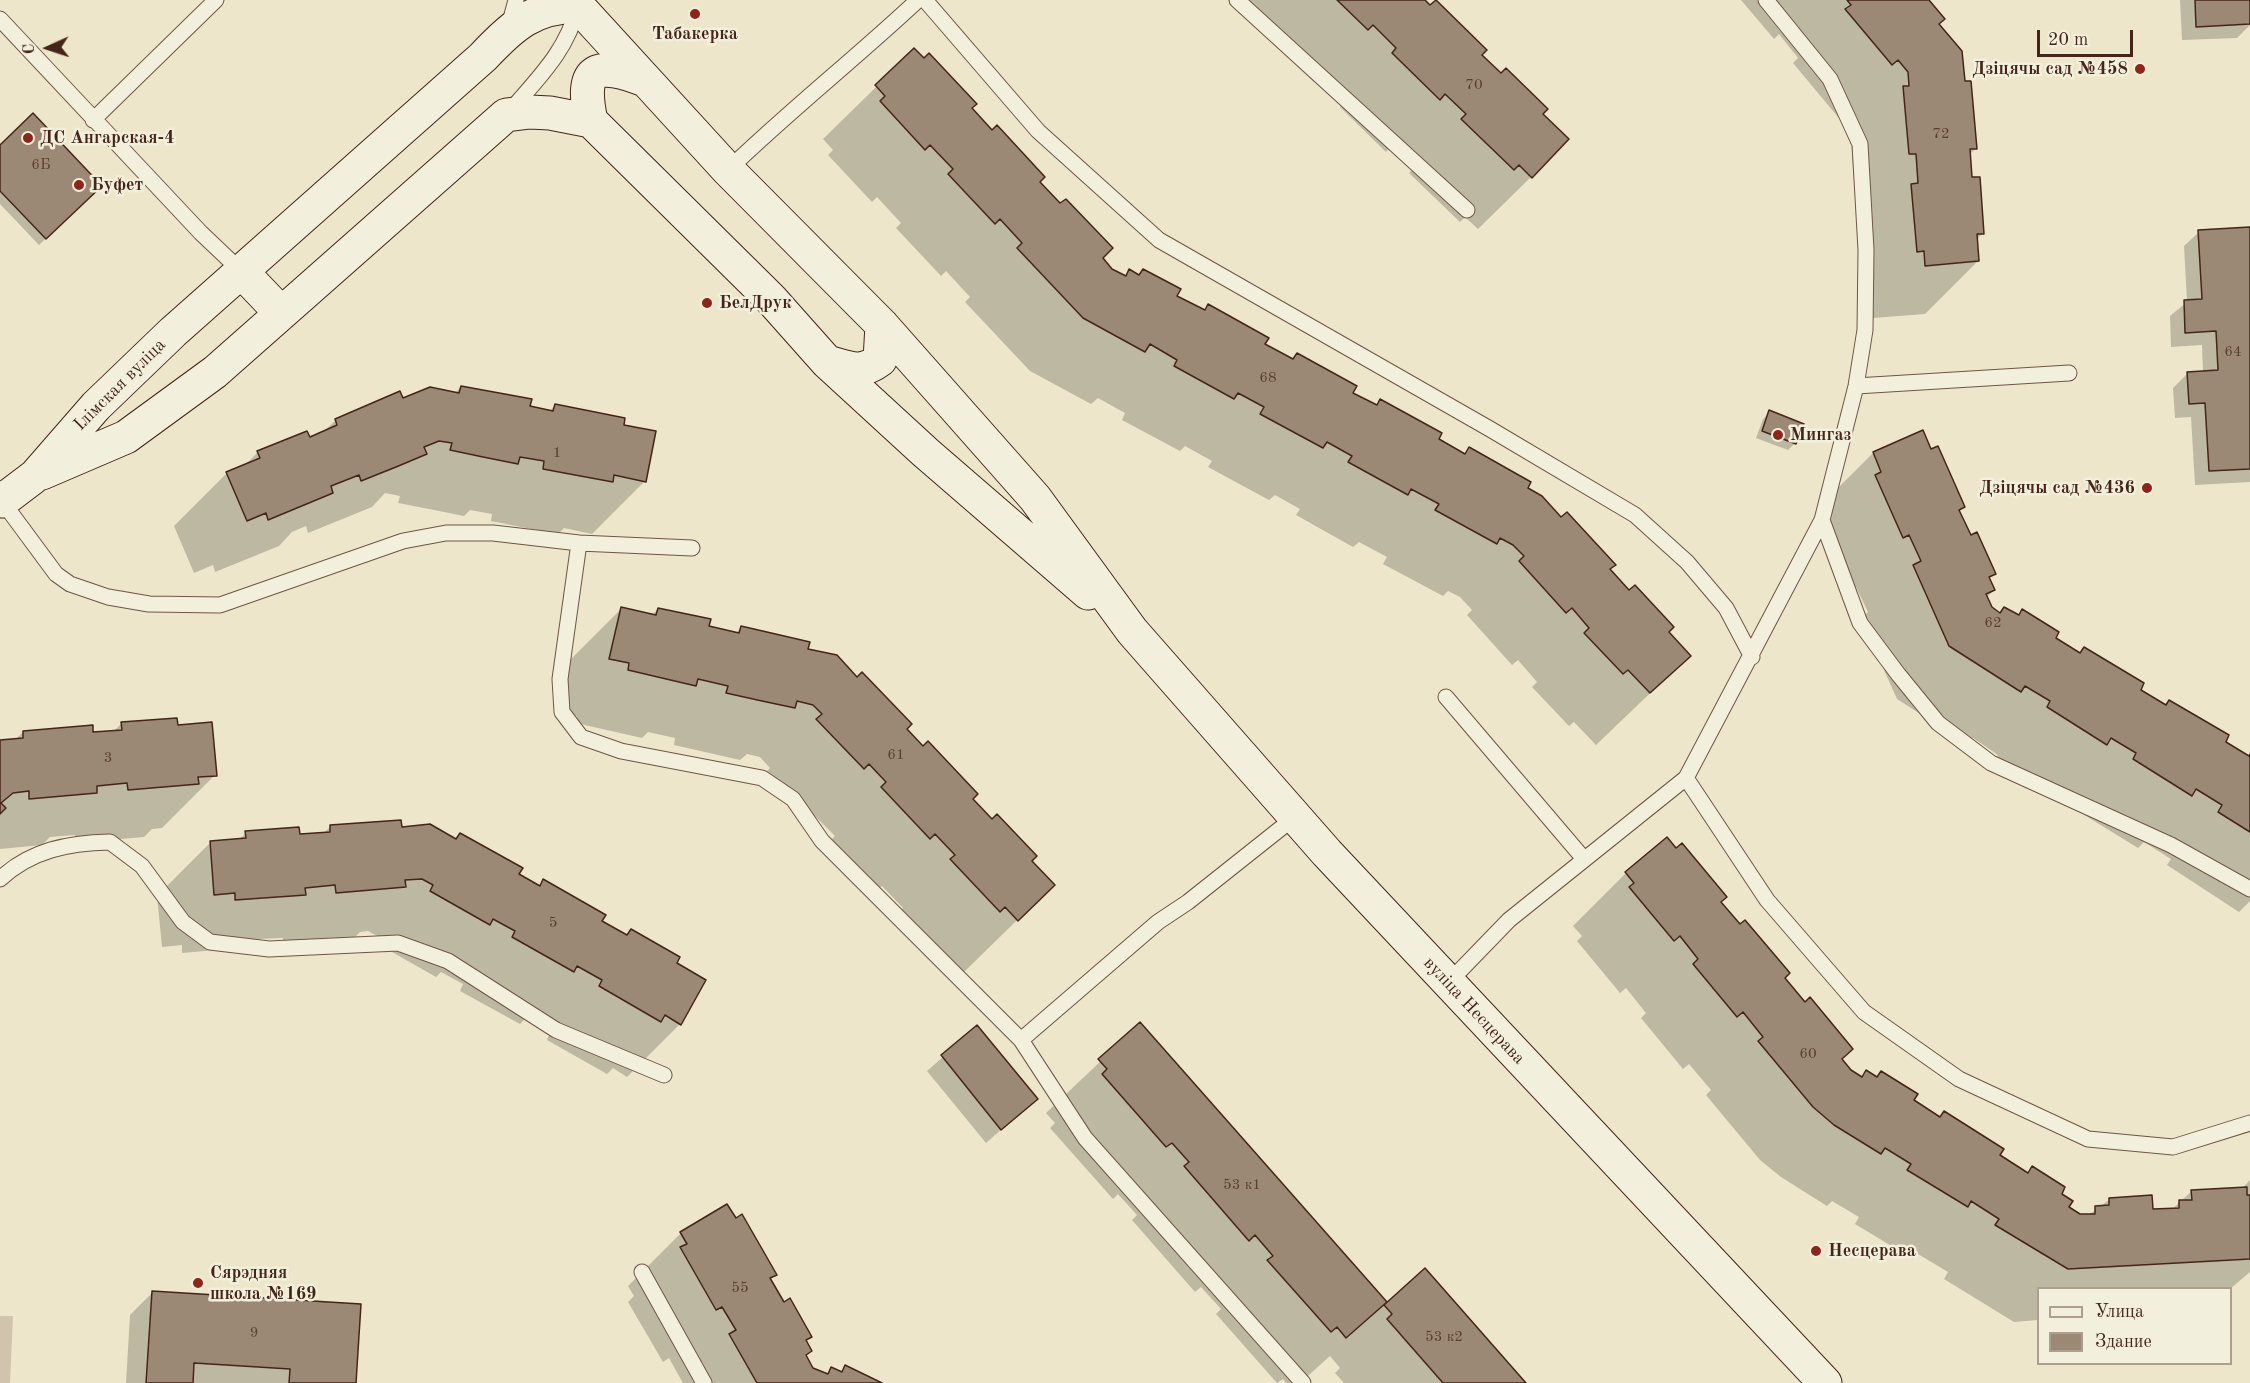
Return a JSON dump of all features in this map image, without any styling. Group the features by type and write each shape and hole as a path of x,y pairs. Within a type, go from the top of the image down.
{"main road":[{"name":"Ілімская вуліца","path":"1,499 35,476 96,406 241,271 483,57 507,32 533,15 553,7 576,3"},
{"path":"576,3 728,170 882,325 1035,498 1132,631"},
{"path":"591,121 586,90 589,80 597,72 618,70 645,80"},
{"path":"35,476 126,436 215,372 506,116 530,112 550,113 591,121 771,299 827,362 925,452 1132,631"},
{"path":"241,271 281,313"},
{"path":"827,362 850,368 867,369 880,360 882,325"},
{"name":"вуліца Несцерава","path":"1132,631 1295,817 1825,1383"}],"lane":[{"path":"93,120 216,0"},
{"path":"507,32 516,0"},
{"path":"728,170 775,125 850,64 918,0"},
{"path":"925,0 1038,131 1159,240 1490,429 1635,515 1688,561 1726,608 1752,657"},
{"path":"1237,0 1467,210"},
{"path":"1448,983 1509,920 1686,778 1708,732 1752,657 1767,620 1822,520 1856,387 1865,330 1866,250 1860,144 1830,79 1767,0"},
{"path":"506,116 561,51 572,29 576,3"},
{"path":"0,19 201,233 241,271"},
{"path":"1856,387 2069,373"},
{"path":"1,499 56,574 70,584 108,597 149,604 220,605 403,542 446,532 493,533 579,543 692,548"},
{"path":"1822,520 1860,623 1938,723 1990,763 2171,845 2250,889"},
{"path":"579,543 560,679 562,712 581,737 621,751 762,778 793,799 822,841 1021,1040 1085,1138 1303,1383"},
{"path":"1446,697 1584,859"},
{"path":"1686,778 1767,900 1864,1012 1959,1079 2088,1139 2173,1147 2250,1122"},
{"path":"1021,1040 1158,922 1188,902 1295,817"},
{"path":"0,879 14,866 56,847 110,842 142,866 183,922 210,942 269,949 398,943 448,961 556,1030 664,1076"},
{"path":"642,1272 704,1383"}],"shaded area":[{"path":"0,1316 13,1316 10,1383 0,1383"}],"building":[{"path":"1337,0 1425,0 1430,5 1436,0 1487,50 1482,55 1501,73 1506,68 1548,109 1543,114 1569,139 1532,178 1519,165 1514,170 1461,119 1466,114 1445,94 1440,100 1392,53 1396,48 1373,25 1368,30"},
{"path":"1847,0 1929,0 1945,19 1939,24 1962,51 1965,81 1971,81 1977,149 1970,149 1972,177 1980,177 1984,234 1977,234 1979,261 1925,266 1924,251 1917,252 1911,184 1918,183 1916,154 1909,154 1903,86 1909,86 1908,72 1898,60 1892,65 1845,9 1851,5"},
{"path":"2195,0 2250,0 2250,24 2196,27"},
{"path":"914,48 924,58 929,53 977,104 972,108 992,130 997,125 1045,177 1040,182 1060,203 1066,199 1113,248 1103,258 1112,269 1126,276 1129,269 1139,275 1143,269 1181,289 1177,296 1205,310 1208,304 1269,338 1265,344 1293,359 1297,353 1357,386 1353,393 1377,405 1380,399 1442,433 1439,439 1465,454 1469,447 1531,482 1528,488 1542,496 1561,517 1567,512 1616,565 1610,569 1629,590 1635,585 1674,627 1669,632 1691,656 1650,693 1628,670 1623,674 1584,633 1589,628 1572,608 1566,613 1519,561 1524,556 1513,545 1500,538 1497,544 1435,510 1439,504 1411,489 1408,495 1348,462 1352,456 1327,442 1323,448 1260,414 1264,407 1238,393 1234,399 1174,366 1177,360 1150,344 1145,352 1083,318 1017,248 1022,243 1000,219 995,224 948,174 953,169 930,145 925,150 880,101 885,96 875,85"},
{"path":"33,113 102,186 46,239 0,191 0,145"},
{"path":"2250,227 2250,469 2209,471 2205,403 2189,404 2187,372 2218,370 2216,331 2185,333 2184,300 2202,299 2198,230"},
{"path":"461,386 532,399 530,406 553,411 555,404 625,418 624,425 656,431 646,482 614,475 613,482 543,469 544,461 520,457 518,464 450,450 452,443 439,441 424,447 427,454 396,467 361,481 359,475 331,486 333,493 268,520 266,513 247,521 226,472 260,458 257,451 307,431 310,437 337,425 335,419 400,391 403,398 430,387 459,393"},
{"path":"1769,410 1804,424 1796,444 1762,431"},
{"path":"1923,430 1931,449 1938,446 1965,507 1959,510 1971,535 1977,532 1996,574 1989,577 1995,590 1986,594 1992,607 2000,613 2004,607 2019,615 2022,609 2059,632 2056,638 2080,653 2084,647 2144,683 2141,690 2166,705 2169,700 2229,735 2226,742 2249,756 2250,754 2250,832 2218,812 2222,805 2196,789 2192,796 2133,759 2136,753 2111,738 2107,745 2047,707 2050,701 2025,686 2021,692 1949,646 1913,565 1921,561 1909,535 1903,538 1875,475 1881,472 1873,452"},
{"path":"621,607 656,615 658,608 711,619 709,626 739,633 741,626 810,642 808,649 837,655 857,677 862,672 912,724 907,729 923,746 928,741 978,794 973,799 992,819 997,814 1037,856 1032,861 1055,885 1018,921 1005,907 1000,912 950,859 955,855 935,834 930,839 881,787 886,782 869,764 864,769 816,719 822,714 813,705 797,701 795,708 726,693 728,686 698,679 696,686 628,670 629,663 609,659"},
{"path":"177,718 178,725 212,722 217,776 198,777 199,784 128,790 127,783 97,786 97,793 29,799 29,791 13,793 1,803 6,808 0,814 0,740 23,738 23,731 93,725 93,732 122,730 121,722"},
{"path":"401,820 402,827 430,824 456,839 460,833 523,868 519,874 540,886 543,879 606,915 602,921 627,935 631,929 680,957 677,963 706,980 681,1025 665,1015 661,1022 599,986 602,980 577,966 574,972 512,937 515,931 493,919 490,925 430,891 433,885 422,879 405,880 406,887 336,893 335,885 305,888 306,895 235,900 235,893 214,895 210,841 246,838 245,831 299,827 300,834 330,832 330,825"},
{"path":"1667,837 1676,848 1682,843 1727,897 1721,902 1740,924 1745,920 1790,973 1785,978 1805,1002 1810,997 1853,1049 1842,1059 1851,1070 1862,1077 1866,1070 1877,1077 1881,1071 1918,1094 1914,1100 1940,1117 1944,1111 2004,1149 2000,1155 2028,1173 2032,1166 2065,1187 2062,1194 2073,1201 2069,1207 2080,1214 2095,1214 2095,1206 2109,1205 2109,1198 2152,1195 2153,1209 2179,1208 2179,1200 2192,1200 2191,1190 2247,1187 2247,1195 2250,1195 2250,1259 2068,1269 1995,1225 1999,1219 1971,1201 1968,1207 1907,1170 1911,1164 1885,1148 1881,1154 1834,1125 1813,1107 1758,1041 1763,1037 1743,1012 1737,1017 1693,964 1698,959 1680,936 1674,941 1629,887 1634,883 1625,872"},
{"path":"1140,1022 1387,1302 1346,1338 1337,1327 1331,1332 1267,1260 1273,1256 1255,1235 1249,1241 1184,1166 1189,1162 1172,1143 1166,1147 1102,1074 1107,1069 1098,1059"},
{"path":"977,1025 1038,1099 1001,1130 941,1055"},
{"path":"727,1204 736,1218 742,1214 777,1275 770,1278 784,1302 790,1298 812,1337 806,1340 812,1351 806,1355 813,1368 828,1374 831,1367 842,1372 845,1365 882,1383 757,1383 729,1334 736,1330 722,1307 716,1310 680,1247 687,1244 680,1232"},
{"path":"1425,1268 1526,1383 1443,1383 1387,1319 1392,1314 1384,1305"},
{"path":"152,1291 361,1304 356,1383 289,1383 290,1369 194,1363 193,1383 146,1383"}],"place":[{"name":"Табакерка","path":"695,14"},
{"name":"Дзіцячы сад №458","path":"2140,69"},
{"name":"ДС Ангарская-4","path":"28,138"},
{"name":"Буфет","path":"79,185"},
{"name":"БелДрук","path":"707,303"},
{"name":"Мингаз","path":"1778,435"},
{"name":"Дзіцячы сад №436","path":"2147,488"},
{"name":"Несцерава","path":"1816,1251"},
{"name":"Сярэдняя школа №169","path":"198,1283"}]}
